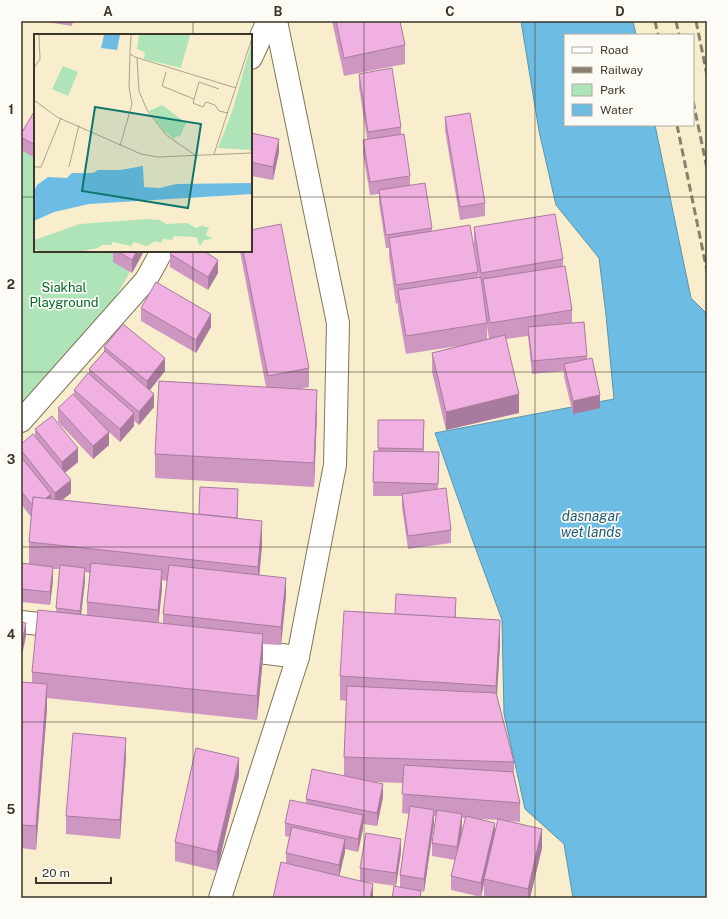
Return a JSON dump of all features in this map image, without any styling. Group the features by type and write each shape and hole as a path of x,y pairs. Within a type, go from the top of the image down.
{"main road":[{"path":"252,56 268,21"},
{"path":"220,898 298,657 335,465 338,323 276,21"},
{"path":"21,421 146,280 161,252"},
{"path":"21,622 84,630"},
{"path":"219,647 298,657"}],"green space":[{"name":"Siakhal Playground","path":"21,129 34,133 34,252 141,252 111,305 21,409"}],"water":[{"name":"dasnagar wet lands","path":"521,21 633,21 636,34 564,34 564,126 655,126 691,298 705,312 707,323 707,898 573,898 564,844 525,809 504,714 502,620 435,433 614,399 599,258 556,205 539,131"}],"building":[{"path":"336,21 400,21 405,45 344,58"},
{"path":"392,68 401,127 368,132 359,74"},
{"path":"34,112 34,144 21,137 21,134"},
{"path":"470,113 485,203 460,207 445,117"},
{"path":"252,133 279,139 273,167 252,162"},
{"path":"404,134 410,176 370,182 363,140"},
{"path":"425,183 432,228 386,235 379,190"},
{"path":"555,214 563,259 481,273 474,227"},
{"path":"281,224 309,368 268,376 243,252 252,252 252,230"},
{"path":"470,225 478,272 396,285 389,238"},
{"path":"119,252 136,252 132,260"},
{"path":"171,252 206,252 218,260 208,277 170,254"},
{"path":"565,266 572,310 490,323 483,279"},
{"path":"481,277 487,323 406,336 398,290"},
{"path":"156,282 211,314 196,340 141,308"},
{"path":"584,322 587,356 532,361 528,327"},
{"path":"123,324 165,358 147,381 104,347"},
{"path":"505,335 519,394 446,412 432,353"},
{"path":"105,351 154,394 139,412 89,369"},
{"path":"592,358 600,395 573,401 564,364"},
{"path":"88,373 134,413 120,429 74,390"},
{"path":"159,381 317,390 314,463 155,454"},
{"path":"73,394 109,432 93,446 58,408"},
{"path":"52,416 78,448 62,462 35,429"},
{"path":"378,420 424,420 423,449 378,448"},
{"path":"33,434 71,480 55,493 21,450 21,444"},
{"path":"374,451 439,452 438,484 373,482"},
{"path":"21,457 51,494 45,499 33,497 32,505 21,491"},
{"path":"200,487 238,489 237,518 199,514"},
{"path":"446,488 451,530 408,536 402,494"},
{"path":"33,497 262,521 258,567 29,542"},
{"path":"21,563 53,567 50,592 21,589"},
{"path":"91,563 162,570 158,610 87,602"},
{"path":"60,565 85,568 80,611 56,608"},
{"path":"169,565 286,578 281,627 163,614"},
{"path":"396,594 456,598 455,618 395,614"},
{"path":"38,610 263,634 257,696 32,672"},
{"path":"344,611 500,620 496,686 340,676"},
{"path":"21,622 26,623 21,647"},
{"path":"21,682 47,684 36,826 21,825"},
{"path":"347,686 496,693 514,762 344,757"},
{"path":"73,733 126,738 120,820 66,816"},
{"path":"196,748 239,758 217,852 175,842"},
{"path":"404,765 513,772 520,803 402,794"},
{"path":"312,769 383,784 377,813 306,799"},
{"path":"290,800 363,815 358,839 285,823"},
{"path":"410,806 434,810 424,879 400,875"},
{"path":"437,810 462,814 457,847 432,843"},
{"path":"466,816 495,823 481,883 451,876"},
{"path":"498,819 542,829 528,889 484,879"},
{"path":"292,827 345,839 339,865 286,853"},
{"path":"366,833 401,839 396,873 360,868"},
{"path":"281,862 373,884 370,898 273,898"},
{"path":"394,886 421,891 420,898 392,898"}],"railway":[{"path":"655,21 658,34"},
{"path":"676,21 679,34"},
{"path":"696,21 707,75"},
{"path":"694,106 707,168"},
{"path":"677,126 707,271"}]}
